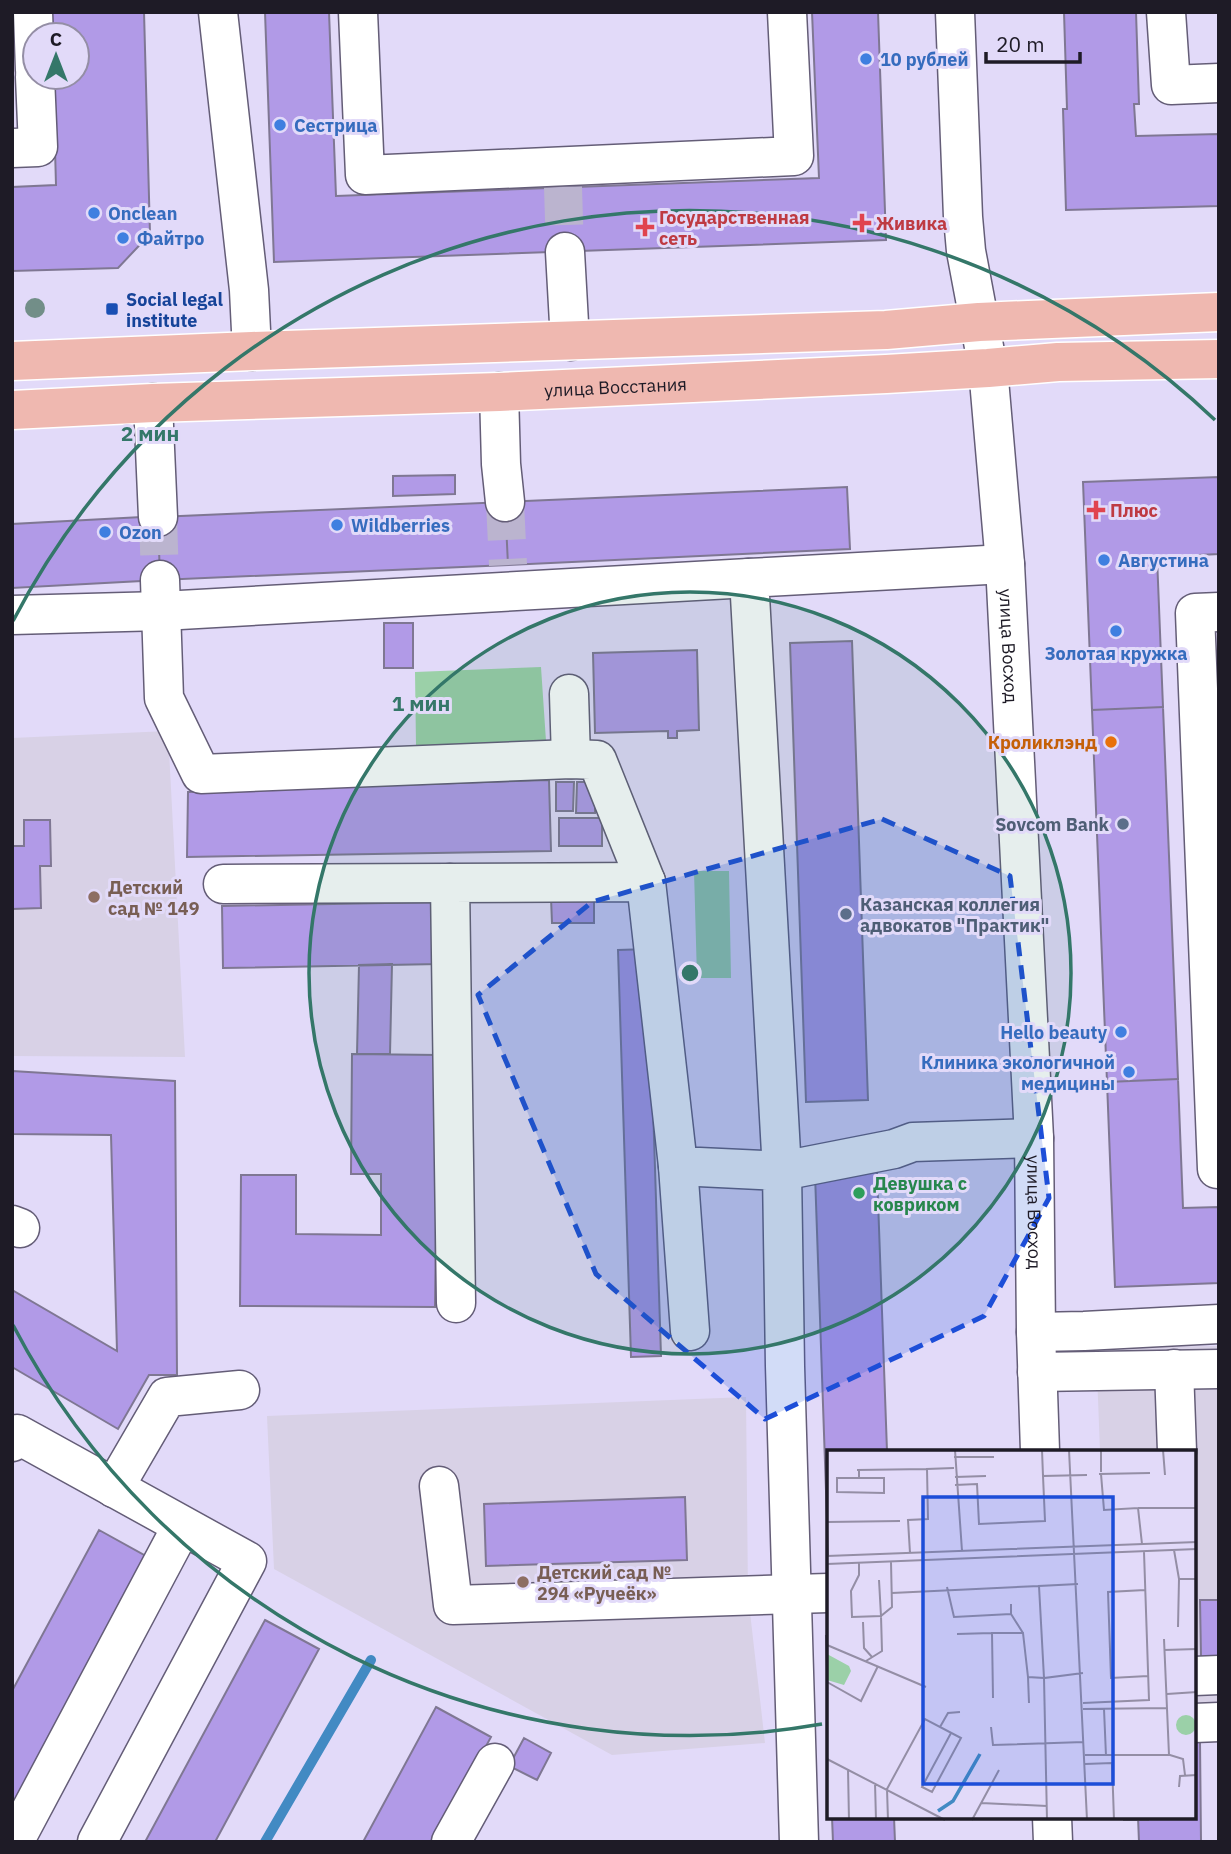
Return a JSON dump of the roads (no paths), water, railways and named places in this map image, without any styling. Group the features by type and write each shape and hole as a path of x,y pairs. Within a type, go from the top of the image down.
{"main road":[{"path":"12,362 252,351 886,330 979,322 1219,312"},
{"name":"улица Восстания","path":"12,410 499,392 988,368 1058,362 1219,359"}],"street":[{"path":"218,12 249,290 252,351"},
{"path":"358,12 365,175 563,177 793,156 787,12"},
{"name":"улица Восход","path":"955,12 966,251 988,368 1005,564 1034,1138 1040,1450"},
{"path":"1166,12 1171,85 1219,83"},
{"path":"12,148 38,147 36,91"},
{"path":"565,252 570,341"},
{"path":"499,392 505,502"},
{"path":"153,403 158,517"},
{"path":"12,615 161,596 509,579 749,578 1005,564"},
{"path":"749,578 782,1171 810,1593 799,1842"},
{"path":"161,596 164,698 201,774 597,760 646,881 678,1166 690,1331"},
{"path":"1219,612 1195,613 1219,1169"},
{"path":"569,694 571,760"},
{"path":"223,884 646,881"},
{"path":"450,883 456,1303"},
{"path":"678,1166 782,1171 894,1149 913,1142 1034,1138"},
{"path":"1036,1332 1219,1324"},
{"path":"1037,1372 1219,1369"},
{"path":"1174,1370 1177,1450"},
{"path":"114,1488 167,1397 240,1390"},
{"path":"12,1442 17,1434 247,1561 97,1842"},
{"path":"439,1486 453,1605 810,1593"},
{"path":"15,1842 182,1526"},
{"path":"1196,1676 1219,1675"},
{"path":"1196,1723 1219,1722"},
{"path":"451,1842 495,1763"},
{"path":"1052,1819 1053,1842"}],"waterway":[{"path":"265,1842 371,1660"}],"tunnel":[{"path":"563,187 565,252"},
{"path":"505,502 508,565"},
{"path":"158,517 160,580"}],"place":[{"name":"10 рублей","path":"866,59"},
{"name":"Сестрица","path":"280,125"},
{"name":"Onclean","path":"94,213"},
{"name":"Живика","path":"862,223"},
{"name":"Государственная сеть","path":"645,227"},
{"name":"Файтро","path":"123,238"},
{"name":"Social legal institute","path":"112,309"},
{"name":"Плюс","path":"1096,510"},
{"name":"Wildberries","path":"337,525"},
{"name":"Ozon","path":"105,532"},
{"name":"Августина","path":"1104,560"},
{"name":"Золотая кружка","path":"1116,631"},
{"name":"Кроликлэнд","path":"1111,742"},
{"name":"Sovcom Bank","path":"1123,824"},
{"name":"Детский сад № 149","path":"94,897"},
{"name":"Казанская коллегия адвокатов \"Практик\"","path":"846,914"},
{"name":"Hello beauty","path":"1121,1032"},
{"name":"Клиника экологичной медицины","path":"1129,1072"},
{"name":"Девушка с ковриком","path":"859,1193"},
{"name":"Детский сад № 294 «Ручеёк»","path":"523,1582"}]}
